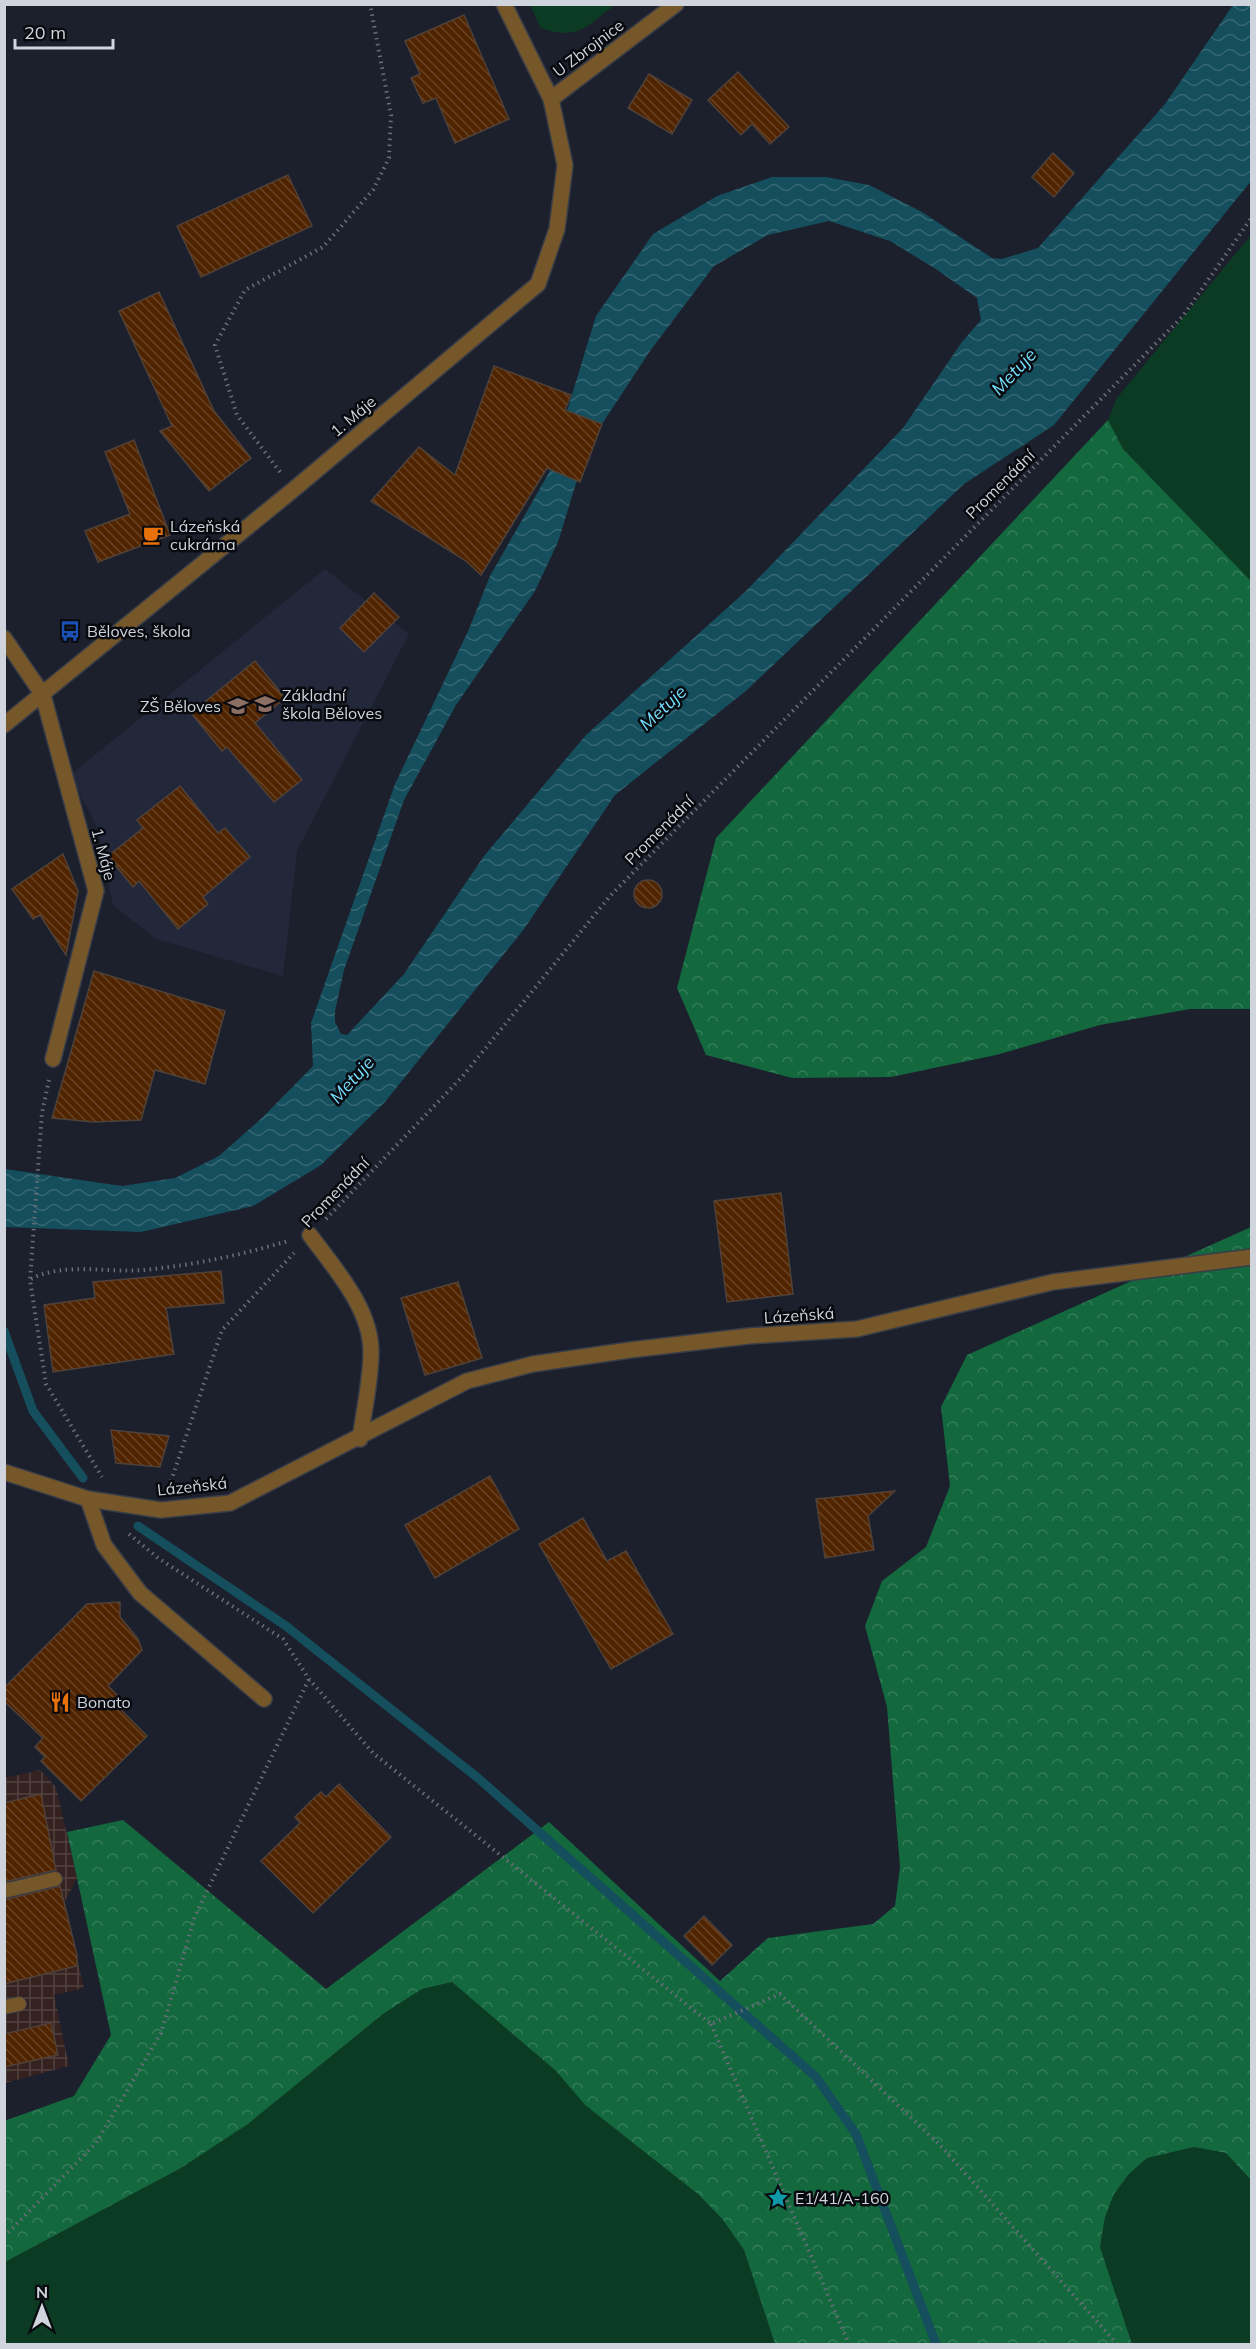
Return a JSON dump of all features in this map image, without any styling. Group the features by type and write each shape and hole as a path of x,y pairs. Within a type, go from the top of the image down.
{"street":[{"name":"1. Máje","path":"4,725 293,490 538,284 557,229 565,165 551,99 504,4"},
{"name":"U Zbrojnice","path":"551,99 676,4"},
{"path":"4,638 43,695"},
{"name":"1. Máje","path":"43,695 96,891 53,1059"},
{"path":"310,1235 349,1289 365,1322 371,1350 360,1438"},
{"name":"Lázeňská","path":"4,1472 88,1499 161,1510 230,1503 467,1381 533,1364 749,1336 857,1329 1053,1282 1251,1257"},
{"path":"88,1499 104,1545 140,1593 264,1699"}],"lane":[{"path":"4,1891 55,1880"},
{"path":"4,2007 19,2004"}],"path":[{"path":"293,490 237,416 215,345 245,290 323,247 373,190 388,158 391,115 370,4"},
{"name":"Promenádní","path":"161,1510 222,1330 462,1077 610,896 1183,316 1251,218"},
{"path":"53,1059 42,1113 30,1280 46,1384 118,1503 111,1520 158,1558 283,1639 309,1679 373,1753 711,2024 849,2344"},
{"path":"30,1280 46,1271 143,1270 228,1258 310,1235"},
{"path":"4,2236 96,2143 161,2033 195,1916 309,1679"},
{"path":"711,2024 780,1994 940,2145 1117,2344"}],"shaded area":[{"name":"Základní škola Běloves","path":"325,569 409,634 297,851 283,976 156,939 113,905 97,827 70,775"},
{"path":"40,1770 56,1787 77,1878 64,1903 84,1988 54,1995 69,2066 5,2083 5,1778"}],"green space":[{"path":"530,5 615,5 589,25 565,33 541,28"},
{"path":"1251,235 1251,581 1123,449 1108,420 1117,398"},
{"path":"1108,420 1123,449 1251,581 1251,1009 1190,1009 1100,1025 996,1055 891,1077 792,1078 706,1055 677,988 716,838"},
{"path":"1251,1227 1251,2180 1226,2153 1194,2147 1147,2158 1129,2174 1114,2194 1105,2217 1100,2247 1132,2344 775,2344 744,2250 723,2220 699,2195 585,2105 556,2071 452,1982 422,1989 383,2014 248,2124 181,2168 5,2262 4,2121 74,2096 111,2035 67,1832 123,1820 326,1989 549,1822 720,1981 768,1938 873,1924 895,1906 900,1867 887,1707 865,1626 882,1581 926,1547 950,1486 941,1407 967,1355"},
{"path":"452,1982 556,2071 585,2105 699,2195 723,2220 744,2250 775,2344 5,2344 5,2262 181,2168 248,2124 383,2014 422,1989"},
{"path":"1194,2147 1226,2153 1251,2180 1251,2344 1132,2344 1100,2247 1105,2217 1114,2194 1129,2174 1147,2158"}],"water":[{"name":"Metuje","path":"1233,5 1251,5 1251,181 1054,425 964,484 747,690 615,795 524,929 385,1102 321,1165 253,1206 141,1232 5,1227 5,1169 122,1186 175,1178 219,1156 263,1117 313,1066 311,1023 395,784 469,629 490,576 551,469 577,480 558,542 535,591 456,705 404,800 344,970 335,1011 335,1022 341,1034 347,1035 404,974 484,856 586,735 746,591 903,428 962,342 981,320 977,298 936,269 890,241 829,221 768,235 714,266 650,351 602,424 567,411 596,316 653,234 717,196 772,177 826,177 869,185 922,212 992,258 1002,259 1038,248 1165,104"}],"building":[{"path":"464,15 509,119 455,143 436,98 423,103 411,78 420,74 405,41"},
{"path":"738,72 789,127 770,144 752,124 741,135 708,100"},
{"path":"649,74 692,100 672,134 628,108"},
{"path":"1053,153 1074,173 1054,197 1032,177"},
{"path":"288,175 312,226 201,277 177,226"},
{"path":"159,292 214,411 251,458 209,491 160,431 172,426 119,311"},
{"path":"494,366 571,395 565,410 602,424 580,482 547,468 481,575 466,561 371,501 419,447 455,475"},
{"path":"134,440 170,535 98,562 85,531 130,514 105,452"},
{"path":"374,593 399,617 364,652 340,628"},
{"name":"ZŠ Běloves","path":"255,661 285,698 255,723 302,780 274,802 227,747 222,751 191,713"},
{"path":"180,786 218,833 225,828 250,857 203,897 208,904 178,929 139,881 133,887 108,856 143,828 137,820"},
{"path":"63,854 78,891 66,955 40,915 33,919 12,889"},
{"path":"648,880 658,884 662,894 658,904 648,908 638,904 634,894 638,884"},
{"path":"94,971 225,1011 205,1084 155,1070 141,1120 94,1122 52,1118"},
{"path":"781,1193 793,1294 727,1302 714,1201"},
{"path":"221,1271 224,1303 166,1308 174,1354 53,1372 44,1305 95,1298 93,1282"},
{"path":"458,1282 482,1358 425,1375 401,1298"},
{"path":"111,1430 169,1436 160,1467 116,1463"},
{"path":"490,1476 519,1529 435,1578 405,1525"},
{"path":"895,1491 868,1516 874,1550 825,1558 816,1499"},
{"path":"583,1518 607,1561 626,1551 673,1634 611,1669 539,1544"},
{"name":"Bonato","path":"120,1602 120,1617 138,1639 142,1650 108,1686 119,1697 114,1703 147,1736 81,1801 41,1761 45,1757 35,1747 43,1738 4,1701 4,1688 87,1604"},
{"path":"339,1784 391,1837 313,1913 261,1861 300,1823 295,1817 312,1800 321,1792 326,1797"},
{"path":"41,1794 56,1870 4,1882 4,1803"},
{"path":"60,1886 77,1955 77,1966 4,1984 4,1900"},
{"path":"704,1916 732,1945 712,1965 684,1936"},
{"path":"51,2023 58,2055 4,2067 4,2034"}],"waterway":[{"path":"4,1331 33,1411 83,1478"},
{"path":"138,1526 286,1626 478,1778 816,2077 856,2134 936,2344"}],"place":[{"name":"Lázeňská cukrárna","path":"153,535"},
{"name":"Běloves, škola","path":"70,631"},
{"name":"Základní škola Běloves","path":"265,704"},
{"name":"ZŠ Běloves","path":"238,706"},
{"name":"Bonato","path":"60,1702"},
{"name":"E1/41/A-160","path":"778,2198"}]}
